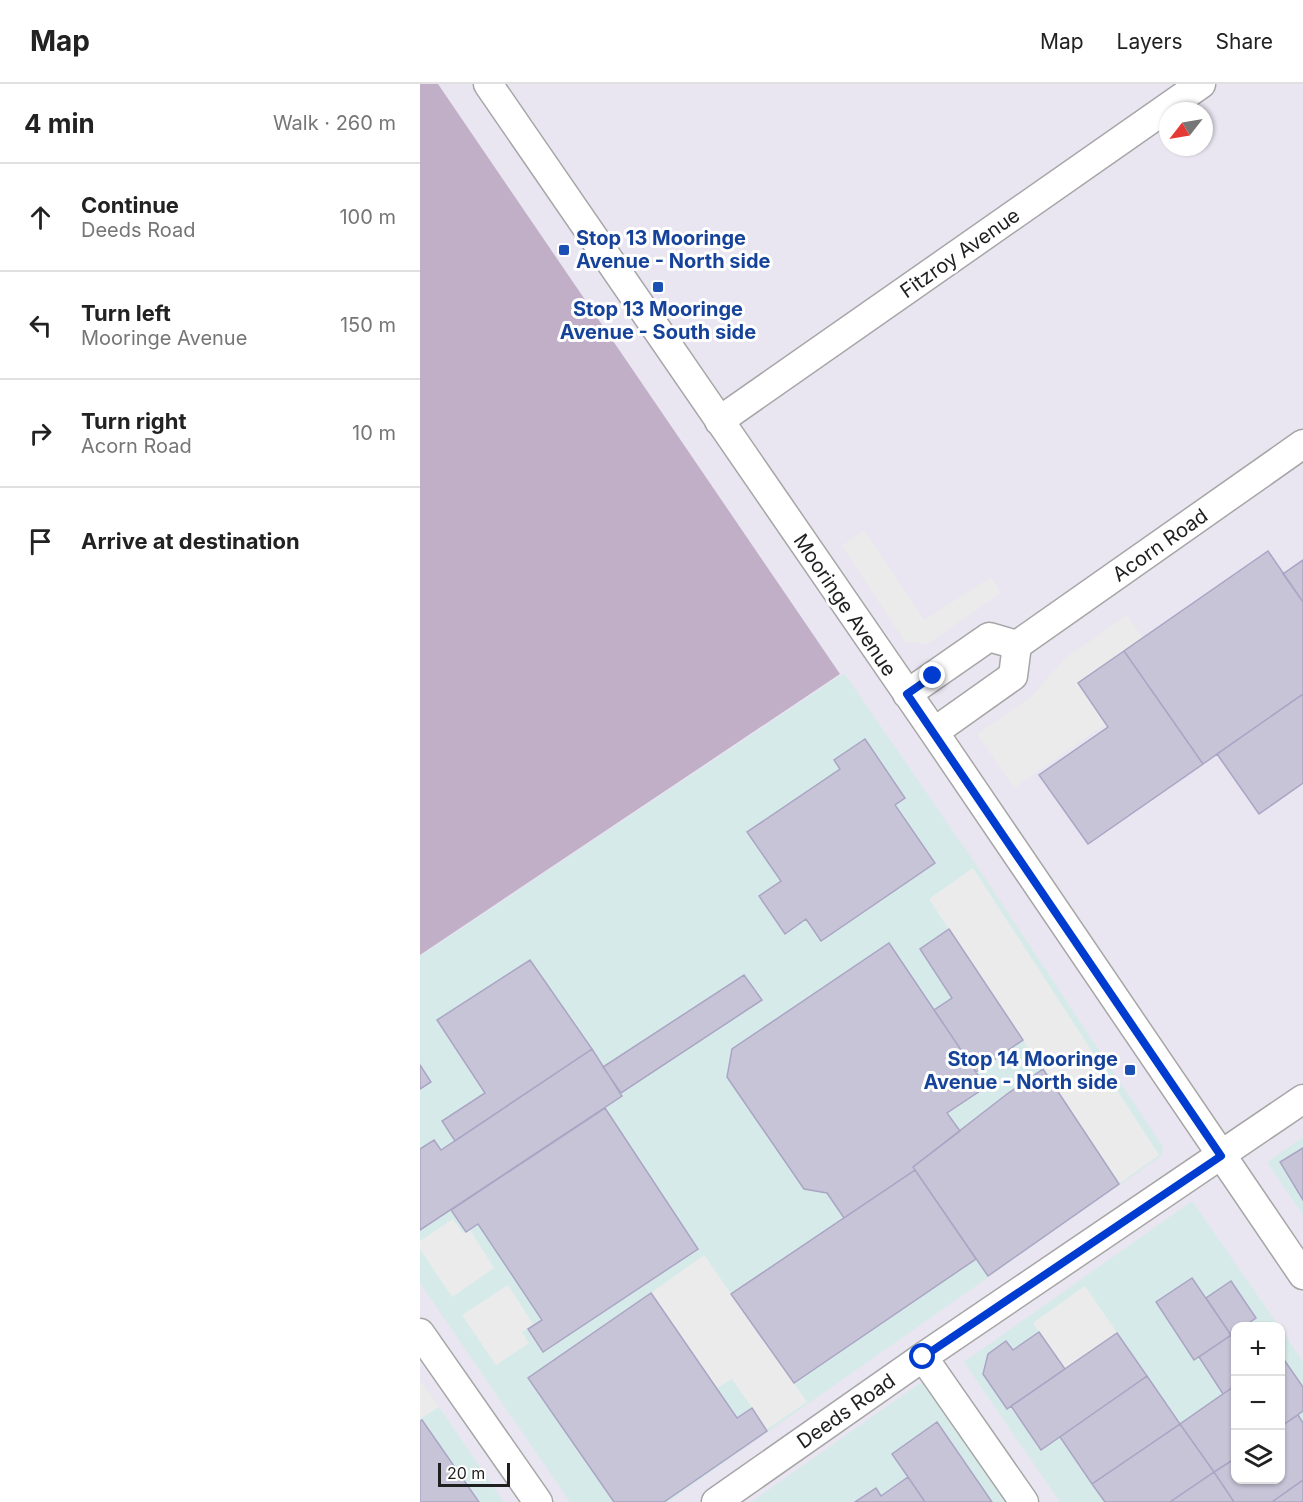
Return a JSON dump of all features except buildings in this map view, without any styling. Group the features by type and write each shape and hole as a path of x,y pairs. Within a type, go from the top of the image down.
{"street":[{"name":"Mooringe Avenue","path":"488,84 934,732 1303,1275"},
{"name":"Fitzroy Avenue","path":"719,421 1185,88"},
{"name":"Acorn Road","path":"1017,645 1303,444"},
{"path":"907,694 989,637 1017,645 1013,676 934,732"},
{"name":"Deeds Road","path":"716,1502 923,1357 1303,1099"},
{"path":"420,1333 538,1502"},
{"path":"923,1357 1024,1502"}],"shaded area":[{"path":"420,84 438,84 840,674 420,955"},
{"path":"864,530 924,620 991,577 1001,593 928,644 905,642 842,546"},
{"path":"1127,615 1143,639 1078,683 1105,724 1014,788 977,734 1031,697 1064,659"},
{"path":"844,673 977,866 1163,1147 1161,1156 668,1502 570,1502 420,1283 420,956"},
{"path":"973,868 1159,1155 1120,1183 929,899"},
{"path":"1303,1137 1303,1215 1267,1162"},
{"path":"1192,1201 1276,1322 1231,1322 1231,1484 1285,1484 1285,1335 1303,1362 1303,1502 1060,1502 964,1362"},
{"path":"453,1219 463,1233 470,1230 494,1268 452,1297 420,1249 420,1241"},
{"path":"704,1255 807,1402 767,1429 732,1379 717,1388 651,1293"},
{"path":"508,1285 533,1324 522,1332 529,1343 496,1365 462,1315"},
{"path":"1085,1286 1117,1333 1065,1369 1033,1323"},
{"path":"420,1380 439,1407 504,1502 420,1502"},
{"path":"420,1380 439,1407 420,1419"},
{"path":"923,1381 1006,1502 751,1502"}],"place":[{"name":"Stop 13 Mooringe Avenue - North side","path":"564,250"},
{"name":"Stop 13 Mooringe Avenue - South side","path":"658,287"},
{"name":"Stop 14 Mooringe Avenue - North side","path":"1130,1070"}],"route":[{"path":"923,1357 1221,1156 907,694 933,676"}]}
